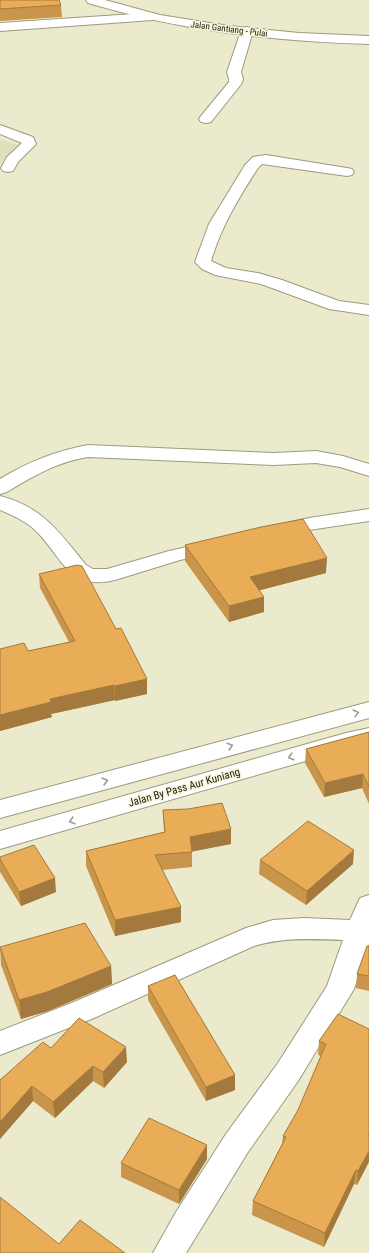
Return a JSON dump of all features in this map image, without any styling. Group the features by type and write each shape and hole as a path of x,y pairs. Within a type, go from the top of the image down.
{"main road":[{"name":"Jalan Gantiang - Pulai","path":"92,0 149,17 192,25 289,36 369,40"},
{"path":"0,27 149,17"},
{"path":"206,120 235,83 236,79 234,72 246,31"},
{"path":"0,129 28,140 28,144 12,160 8,168"},
{"path":"347,172 266,159 258,160 252,165 226,206 207,246 203,262 207,267 215,270 260,279 331,304 369,310"},
{"path":"0,488 31,468 51,459 88,451 274,459 316,457 343,462 369,470"},
{"path":"0,502 28,515 45,528 79,570 89,575 108,575 176,555 231,543"},
{"path":"262,535 309,524 369,515"},
{"path":"0,809 84,788 252,740 369,710"},
{"name":"Jalan By Pass Aur Kuniang","path":"0,840 346,741 369,736"},
{"path":"84,788 95,813"},
{"path":"0,1043 84,1010 246,938 273,930 304,928 364,918 340,989 288,1072 237,1143 169,1253"}],"shaded area":[{"path":"0,139 19,145 0,163"}],"building":[{"path":"0,0 59,0 61,5 0,9"},
{"path":"303,519 327,558 250,577 264,597 229,606 185,545 261,527"},
{"path":"77,565 82,566 116,629 121,628 147,679 50,699 51,702 0,715 0,649 24,643 28,651 75,641 39,574"},
{"path":"369,732 369,787 363,774 325,783 306,749"},
{"path":"222,803 231,829 190,837 192,852 155,855 181,907 115,920 86,851 165,832 163,810 188,809"},
{"path":"308,821 354,850 307,891 260,860"},
{"path":"34,845 55,878 19,892 0,857"},
{"path":"85,923 111,966 47,992 19,1000 0,947"},
{"path":"367,946 369,946 369,976 357,974"},
{"path":"175,975 235,1075 206,1087 148,986"},
{"path":"338,1014 369,1029 369,1151 358,1171 356,1170 325,1233 253,1201 286,1137 283,1136 298,1110 326,1044 319,1041"},
{"path":"79,1018 126,1047 103,1072 93,1066 53,1102 32,1086 0,1122 0,1080 43,1042 51,1048"},
{"path":"149,1118 207,1145 179,1190 121,1163"},
{"path":"0,1197 59,1244 80,1220 125,1253 0,1253"}]}
